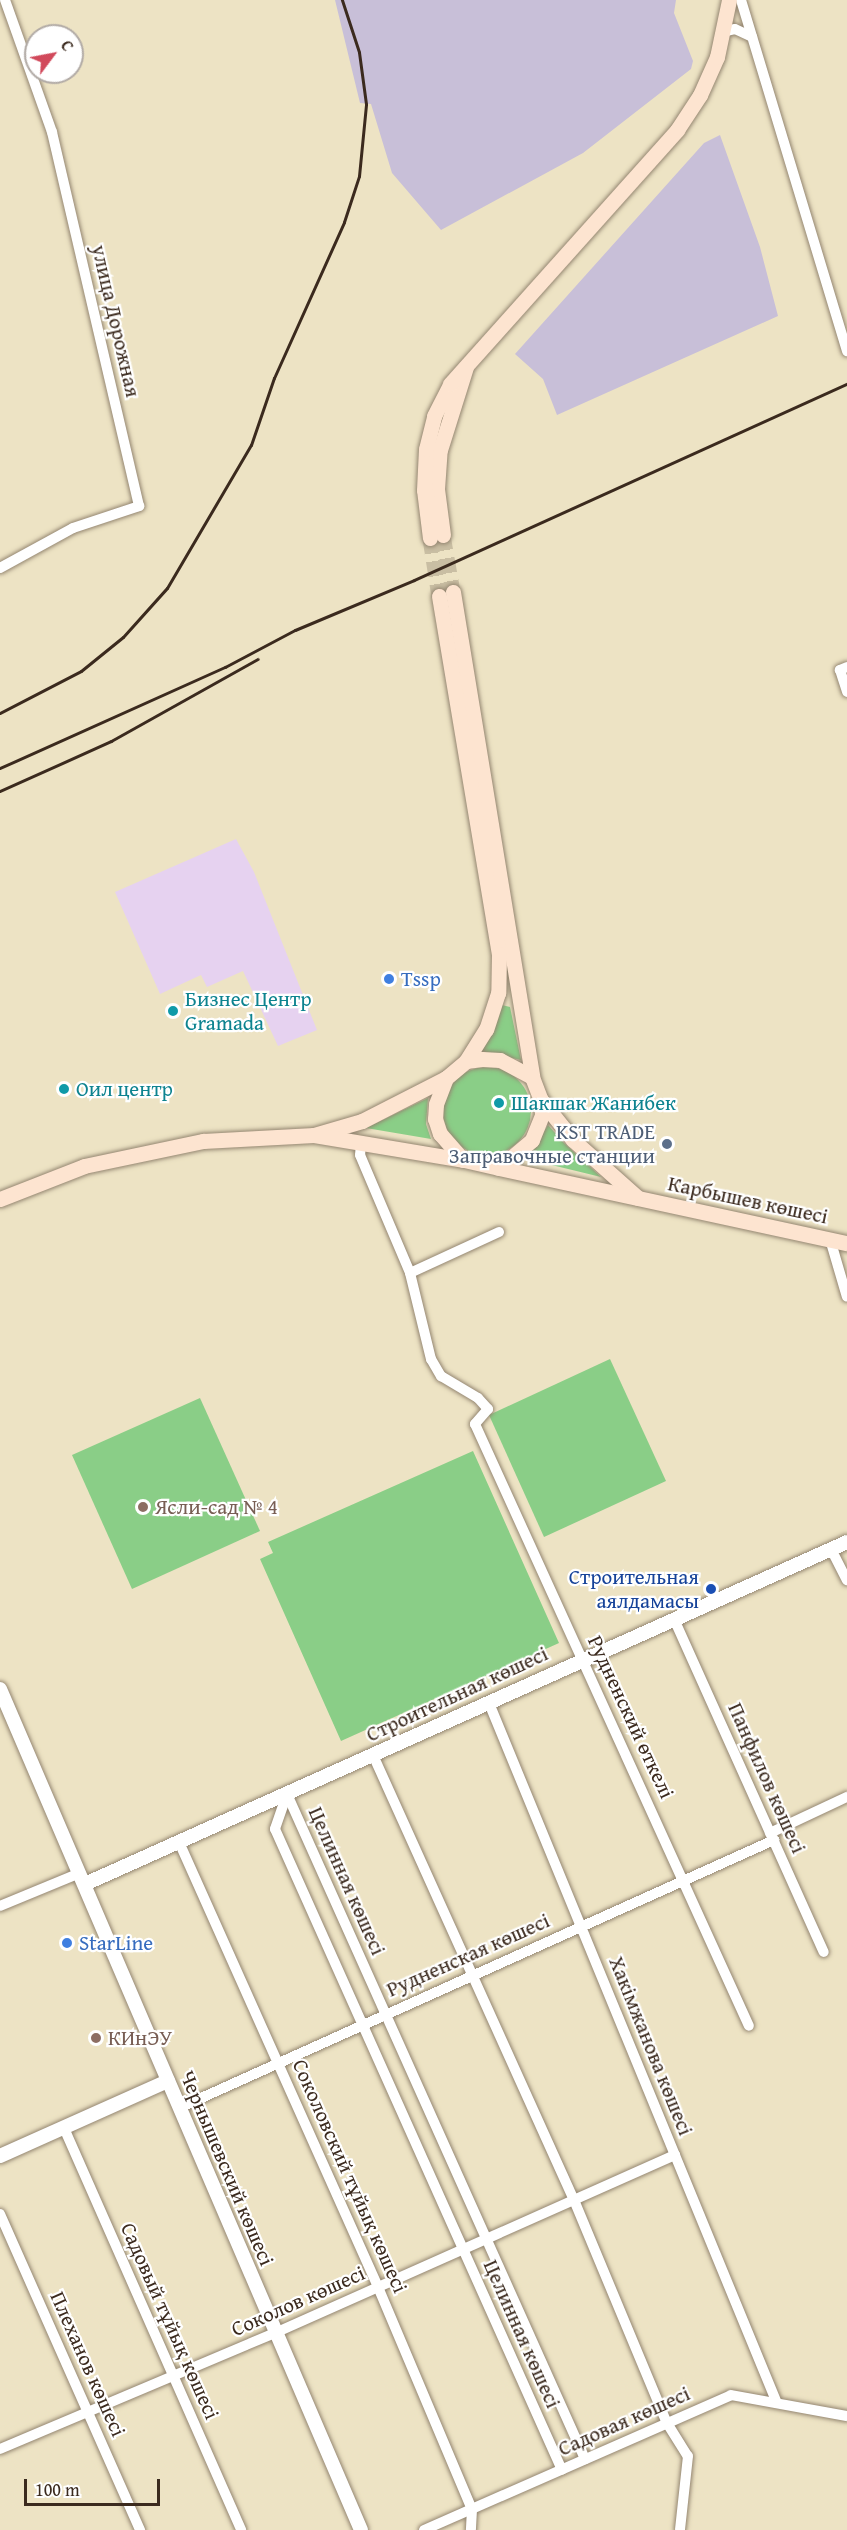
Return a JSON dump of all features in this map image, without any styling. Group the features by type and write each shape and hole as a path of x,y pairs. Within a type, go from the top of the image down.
{"main road":[{"path":"437,537 424,490 426,448 434,416 450,384 677,130 700,95 723,32 729,0"},
{"path":"314,1136 362,1121 446,1078 466,1061 486,1029 498,993 499,954 446,594 532,1077 541,1100 573,1140 638,1198"},
{"path":"466,1061 500,1060 532,1077"},
{"path":"446,1078 436,1104 435,1119 440,1134 463,1160"},
{"path":"0,1198 106,1160 203,1141 314,1136 361,1142 499,1168 532,1140 540,1126 541,1100"},
{"name":"Карбышев көшесі","path":"499,1168 847,1243"}],"street":[{"name":"улица Дорожная","path":"0,568 73,528 139,506 52,132 5,0"},
{"path":"741,0 847,351"},
{"path":"723,32 735,29 752,37"},
{"path":"843,669 847,692"},
{"path":"361,1142 360,1155 410,1273 499,1232"},
{"path":"830,1239 847,1297"},
{"name":"Рудненский өткелі","path":"410,1273 430,1359 441,1376 478,1398 488,1409 484,1418 475,1424 685,1880 749,2026"},
{"name":"Строительная көшесі","path":"0,1906 179,1842 847,1542"},
{"path":"831,1549 847,1580"},
{"name":"Панфилов көшесі","path":"674,1619 824,1952"},
{"name":"Чернышевский көшесі","path":"0,1689 361,2530"},
{"name":"Хакімжанова көшесі","path":"489,1703 777,2403"},
{"path":"373,1755 574,2200 667,2424 688,2456 680,2530"},
{"name":"Целинная көшесі","path":"287,1794 585,2459"},
{"name":"Целинная көшесі","path":"287,1794 275,1829 562,2470"},
{"name":"Рудненская көшесі","path":"179,2108 685,1880 847,1797"},
{"name":"Соколовский тұйық көшесі","path":"179,1842 378,2286 471,2509 471,2530"},
{"path":"0,2156 168,2081"},
{"name":"Садовый тұйық көшесі","path":"64,2128 241,2530"},
{"name":"Соколов көшесі","path":"0,2449 275,2333 675,2155"},
{"name":"Плеханов көшесі","path":"0,2214 140,2530"},
{"name":"Садовая көшесі","path":"424,2530 731,2396 847,2416"}],"shaded area":[{"path":"335,0 676,0 674,13 693,61 691,69 583,153 441,230 392,173 371,104 360,103"},
{"path":"720,135 760,247 778,316 557,415 543,379 515,354 704,143"},
{"path":"236,839 254,872 317,1030 278,1046 243,971 207,987 201,975 160,994 115,892"}],"green space":[{"path":"498,1004 510,1007 521,1060 481,1051"},
{"path":"487,1067 512,1074 524,1086 531,1111 524,1136 512,1148 487,1155 462,1148 450,1136 443,1111 450,1086 462,1074"},
{"path":"428,1098 426,1124 431,1139 366,1128"},
{"path":"548,1125 564,1143 601,1177 527,1159"},
{"path":"610,1359 666,1481 544,1537 489,1415"},
{"path":"200,1398 260,1531 132,1589 72,1455"},
{"path":"473,1451 559,1643 341,1741 260,1559 273,1553 268,1542"}],"tunnel":[{"path":"443,535 453,592"},
{"path":"430,538 439,596"}],"railway":[{"path":"0,713 81,671 123,637 167,588 251,445 274,378 344,222 359,176 366,104 359,52 342,0"},
{"path":"0,768 225,667 295,630 414,580 847,384"},
{"path":"0,791 111,741 258,659"}],"place":[{"name":"Tssp","path":"389,979"},
{"name":"Бизнес Центр Gramada","path":"173,1011"},
{"name":"Оил центр","path":"64,1089"},
{"name":"Шакшак Жанибек","path":"499,1103"},
{"name":"KST TRADE Заправочные станции","path":"667,1144"},
{"name":"Ясли-сад № 4","path":"143,1507"},
{"name":"Строительная аялдамасы","path":"711,1589"},
{"name":"StarLine","path":"67,1943"},
{"name":"КИнЭУ","path":"96,2038"}]}
